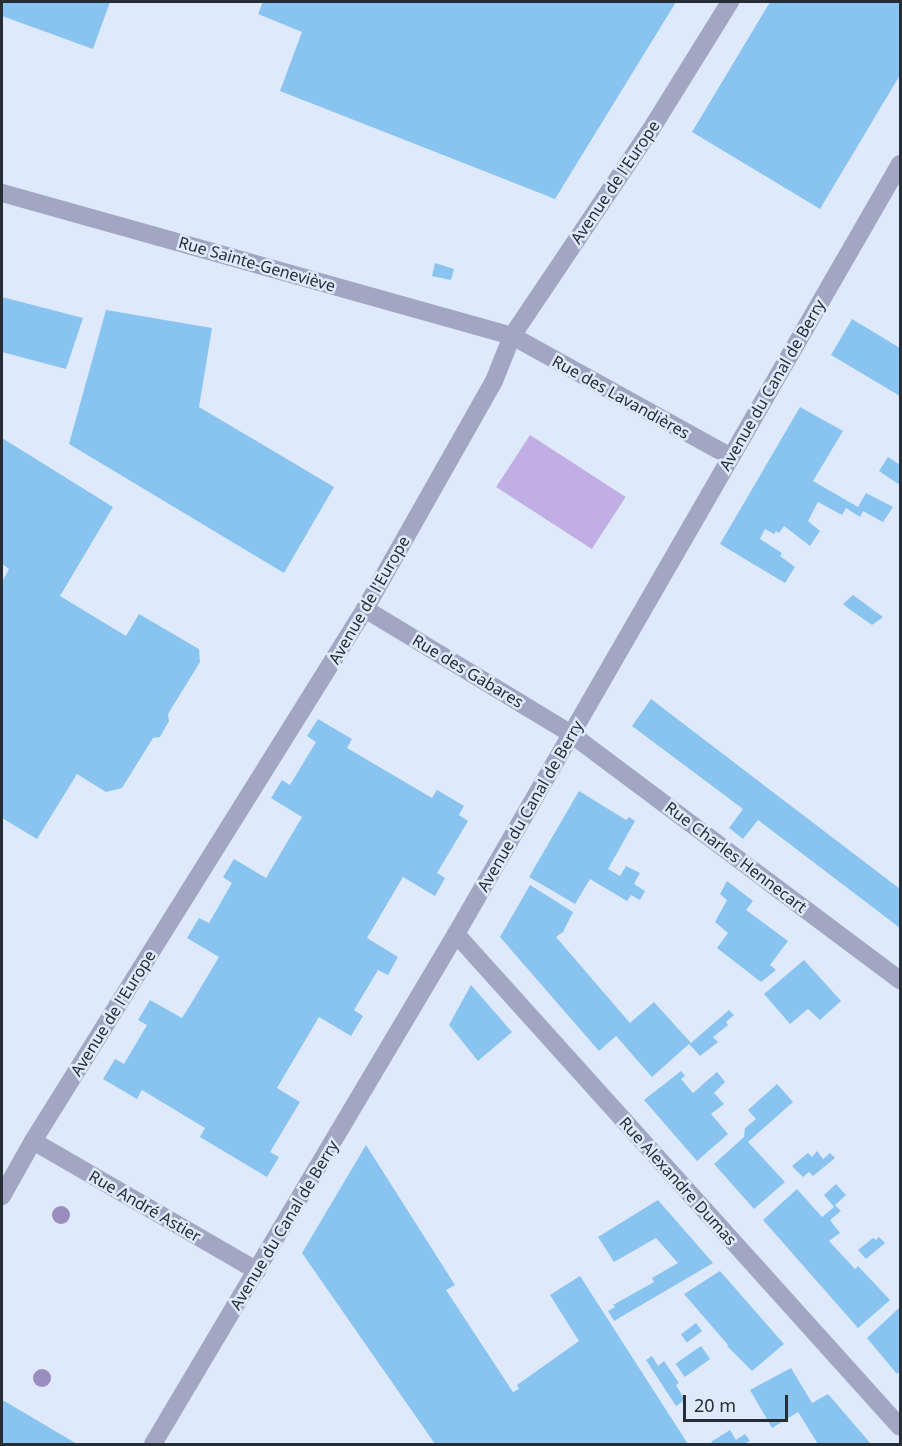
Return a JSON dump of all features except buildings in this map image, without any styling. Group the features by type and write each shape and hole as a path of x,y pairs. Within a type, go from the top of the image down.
{"street":[{"name":"Avenue de l'Europe","path":"2,1196 33,1141 364,609 494,381 512,336 650,131 730,2"},
{"name":"Avenue du Canal de Berry","path":"153,1444 456,934 900,164"},
{"name":"Rue Sainte-Geneviève","path":"2,193 512,336"},
{"name":"Rue des Lavandières","path":"512,336 731,457"},
{"name":"Rue des Gabares","path":"364,609 571,734"},
{"name":"Rue Charles Hennecart","path":"571,734 900,980"},
{"name":"Rue Alexandre Dumas","path":"456,934 900,1427"},
{"name":"Rue André Astier","path":"33,1141 256,1271"}],"shaded area":[{"path":"530,435 626,497 592,549 496,487"}]}
